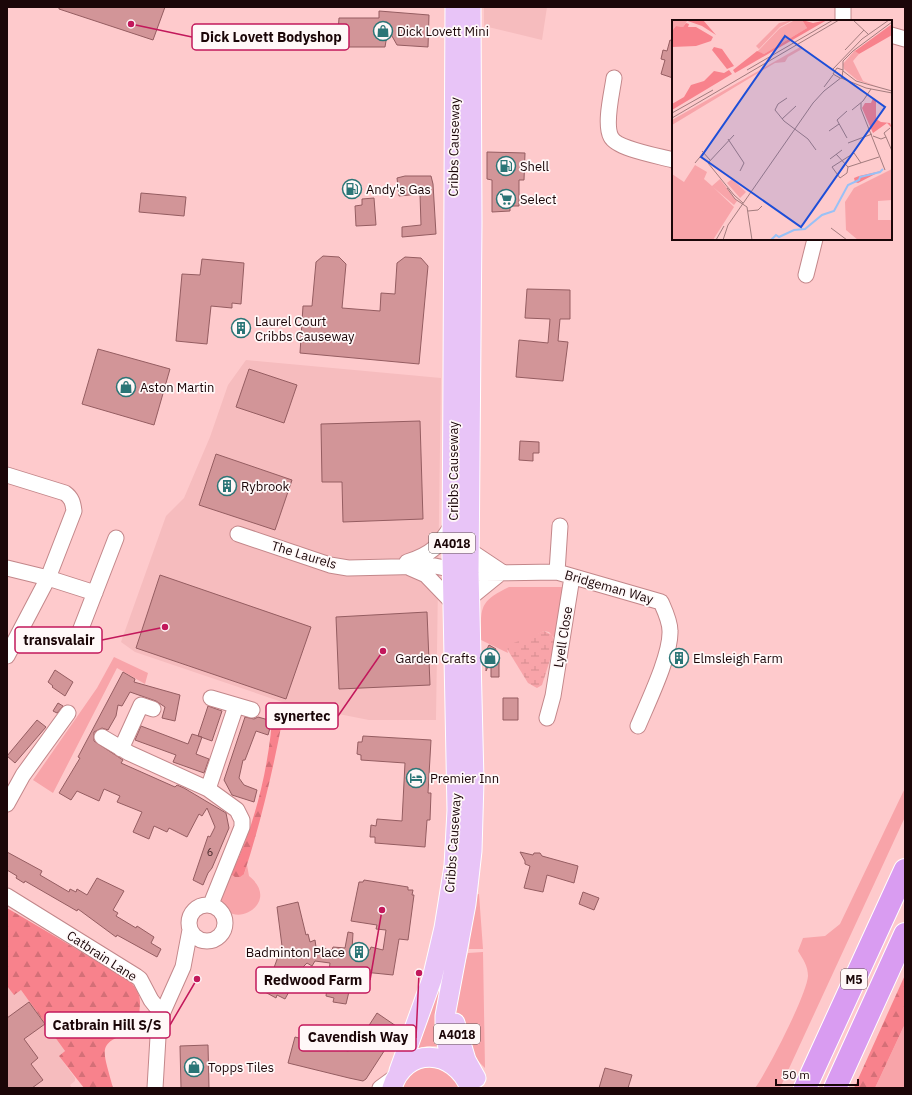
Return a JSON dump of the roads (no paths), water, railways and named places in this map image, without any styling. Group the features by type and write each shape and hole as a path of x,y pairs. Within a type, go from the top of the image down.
{"highway":[{"name":"M5","path":"805,1088 905,870"},
{"name":"M5","path":"835,1088 905,934"}],"main road":[{"name":"Cribbs Causeway","path":"456,7 452,524 460,571 474,782 472,851 450,992 456,1030 466,1060 466,1076"},
{"name":"Cribbs Causeway","path":"460,571 469,550 472,215 471,7"},
{"name":"Cribbs Causeway","path":"395,1079 432,979 444,928 454,866 457,810 462,600"},
{"name":"A4018","path":"395,1079 409,1063 424,1057 442,1058 466,1076"}],"street":[{"path":"843,7 843,20"},
{"path":"892,35 905,39"},
{"path":"614,78 608,121 611,137 618,145 672,160"},
{"path":"806,275 815,240"},
{"path":"7,475 65,493 69,496 73,503 74,511 48,578 7,656"},
{"name":"The Laurels","path":"395,566 424,556 434,549 442,542 452,524"},
{"name":"Bridgeman Way","path":"557,572 560,526"},
{"name":"The Laurels","path":"238,534 330,565 348,568 436,566 460,571"},
{"path":"75,644 116,538"},
{"path":"462,600 502,572 469,550"},
{"name":"The Laurels","path":"395,566 412,568 426,574 462,600"},
{"path":"7,568 48,578 95,593"},
{"name":"Bridgeman Way","path":"460,571 557,572 661,602 667,615 670,631 668,649 638,726"},
{"name":"Lyell Close","path":"547,718 560,698 572,577"},
{"path":"211,698 252,710"},
{"path":"121,749 141,705 153,709"},
{"path":"208,789 236,706"},
{"path":"7,804 23,775 68,713"},
{"path":"102,737 121,749 208,789 237,810 242,820 242,827 210,904"},
{"name":"Catbrain Lane","path":"7,896 140,979 150,1000 162,1014"},
{"path":"155,1088 158,1037 162,1014 183,967 190,930 189,924 191,914 199,906 210,904 220,909 223,913 226,924 219,937 208,941 183,967"},
{"path":"190,930 197,938 208,941"},
{"path":"380,1088 395,1079"}],"place":[{"name":"Dick Lovett Bodyshop","path":"131,24"},
{"name":"Dick Lovett Mini","path":"383,31"},
{"name":"Shell","path":"506,166"},
{"name":"Andy's Gas","path":"352,189"},
{"name":"Select","path":"506,199"},
{"name":"Laurel Court Cribbs Causeway","path":"241,328"},
{"name":"Aston Martin","path":"126,387"},
{"name":"Rybrook","path":"227,486"},
{"name":"transvalair","path":"165,627"},
{"name":"synertec","path":"383,651"},
{"name":"Garden Crafts","path":"490,658"},
{"name":"Elmsleigh Farm","path":"679,658"},
{"name":"Premier Inn","path":"416,778"},
{"name":"Redwood Farm","path":"382,910"},
{"name":"Badminton Place","path":"359,952"},
{"name":"Cavendish Way","path":"419,973"},
{"name":"Catbrain Hill S/S","path":"197,979"},
{"name":"Topps Tiles","path":"194,1067"}]}
